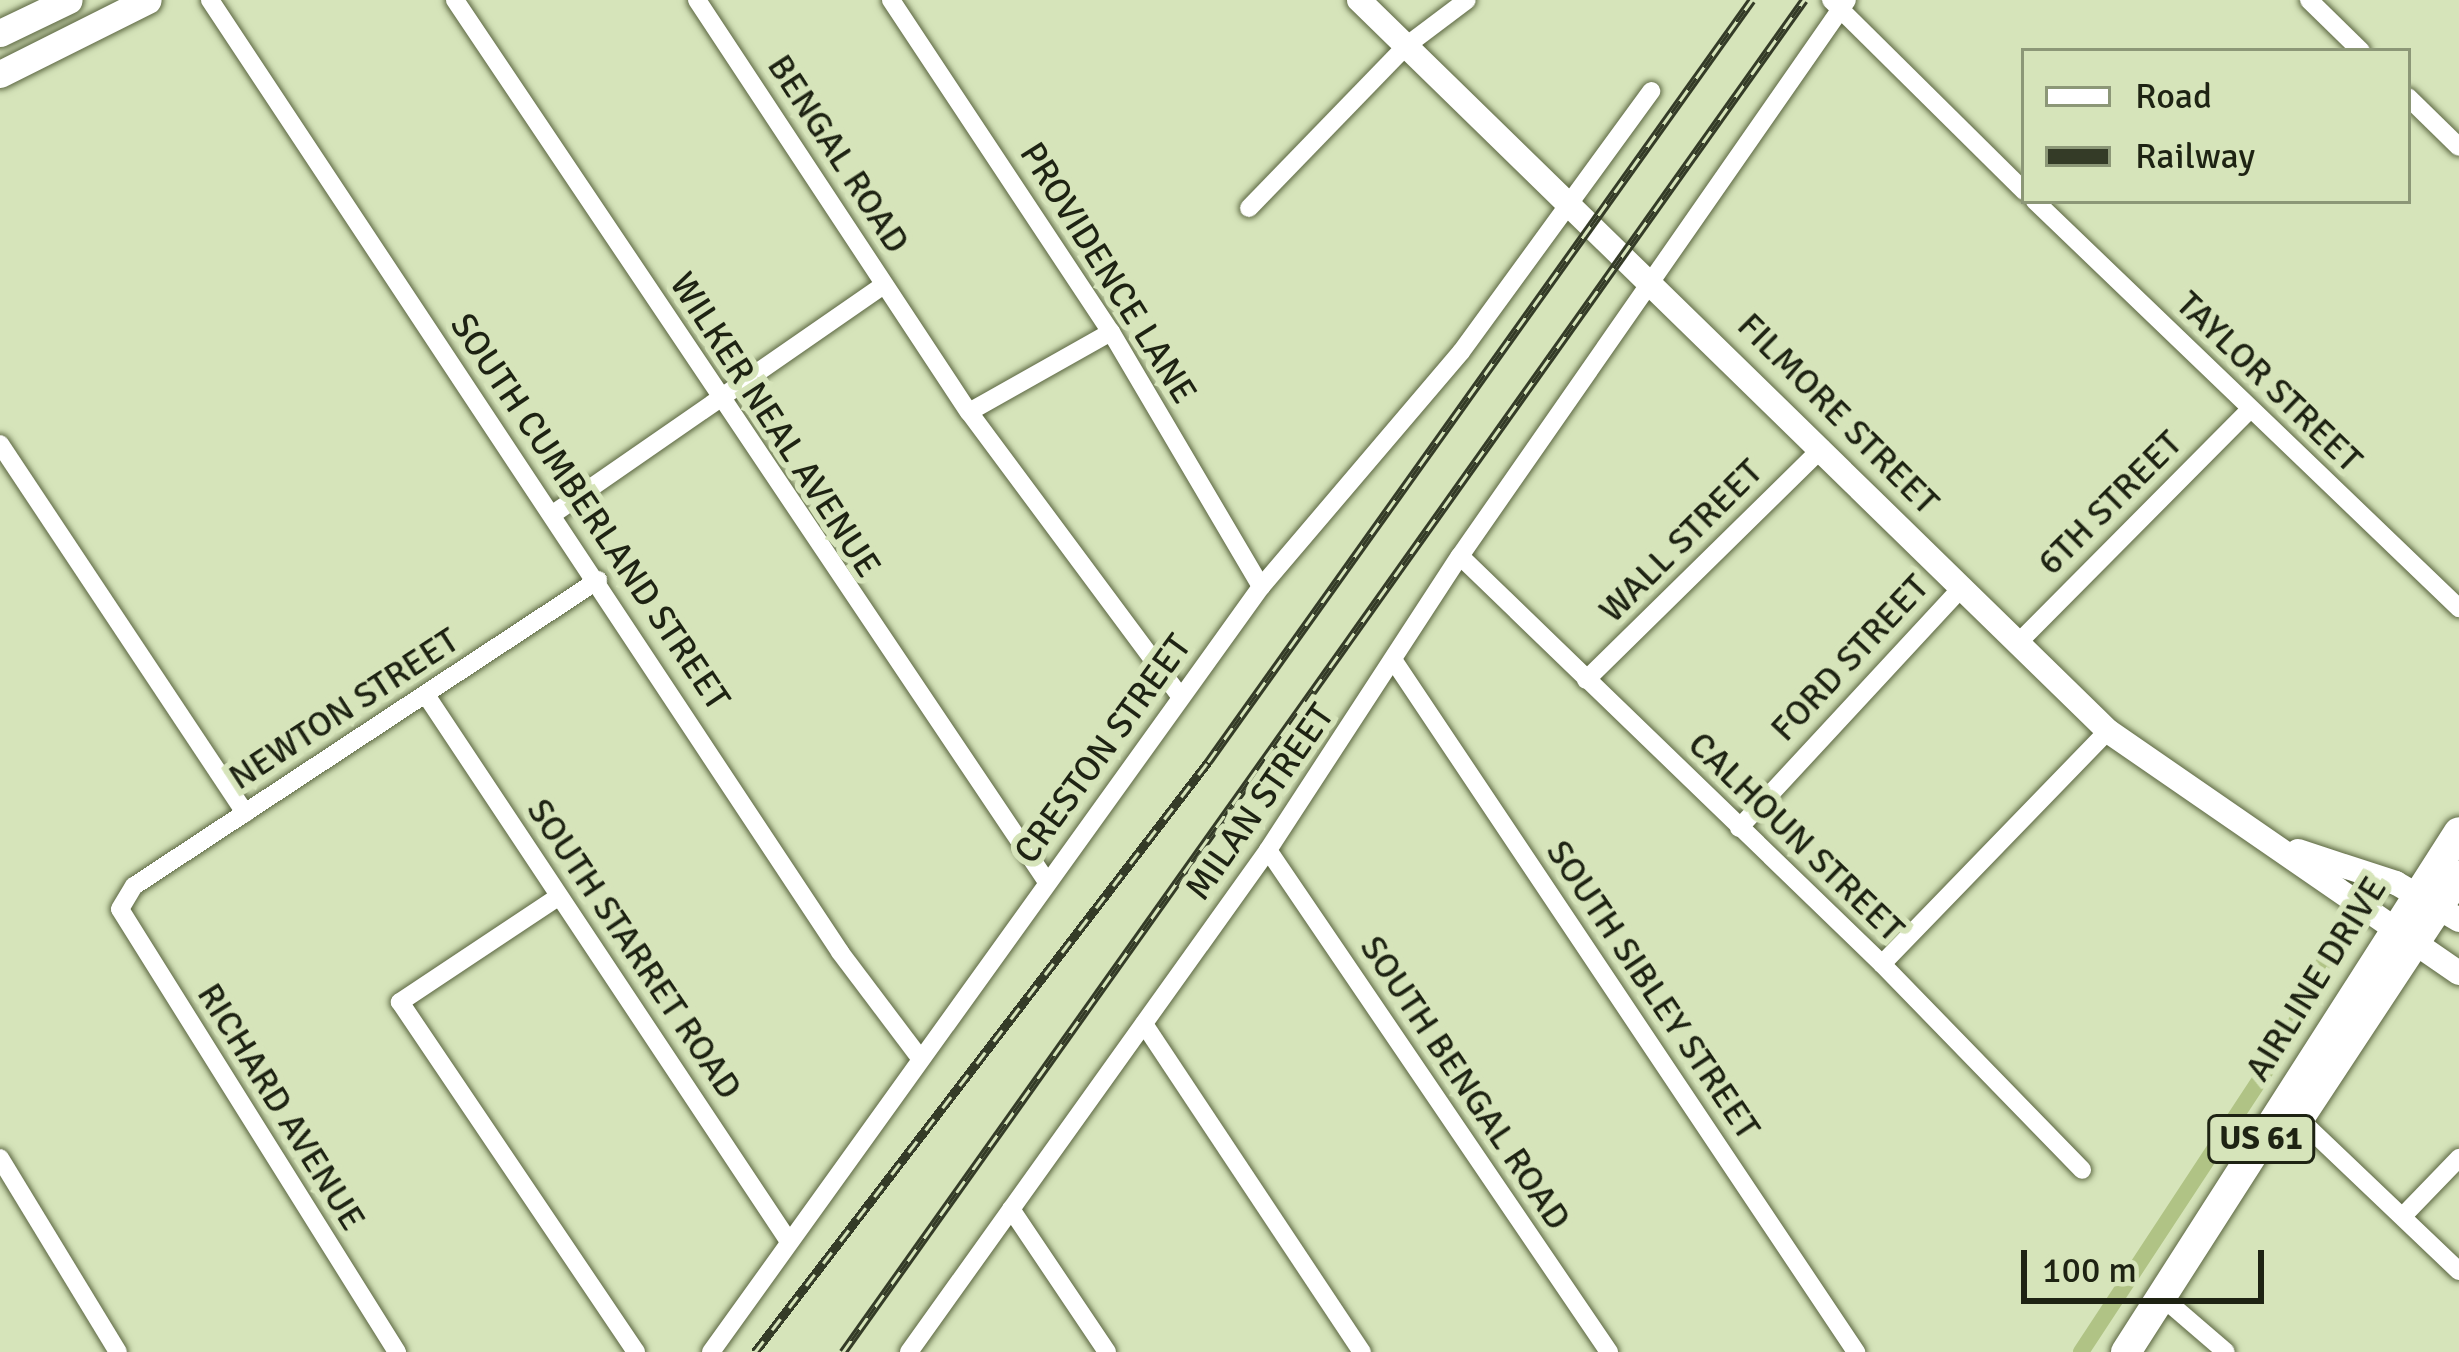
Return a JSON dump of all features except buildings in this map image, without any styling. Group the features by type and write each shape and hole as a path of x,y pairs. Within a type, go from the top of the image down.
{"highway":[{"name":"AIRLINE DRIVE","path":"2438,906 2459,832"},
{"name":"AIRLINE DRIVE","path":"2148,1352 2170,1302 2406,932 2438,906 2459,876"},
{"name":"AIRLINE DRIVE","path":"2126,1352 2170,1302"}],"main road":[{"path":"0,33 69,0"},
{"path":"4,65 148,0"}],"street":[{"name":"SOUTH CUMBERLAND STREET","path":"210,0 840,952 920,1058"},
{"name":"WILKER NEAL AVENUE","path":"455,0 1047,882"},
{"name":"BENGAL ROAD","path":"697,0 884,285"},
{"name":"PROVIDENCE LANE","path":"890,0 1111,332 1261,587"},
{"name":"FILMORE STREET","path":"1359,0 1650,278 2108,731 2194,796 2290,850 2459,973"},
{"path":"1249,208 1406,46 1467,0"},
{"path":"2309,0 2358,48"},
{"path":"1839,3 2021,188"},
{"name":"MILAN STREET","path":"909,1352 1268,850 1396,664 1460,556 1839,3"},
{"name":"CRESTON STREET","path":"711,1352 1261,587 1461,352 1651,91"},
{"path":"2411,100 2459,147"},
{"name":"TAYLOR STREET","path":"2038,204 2459,608"},
{"path":"553,514 884,285 969,412 1181,697"},
{"path":"969,412 1111,332"},
{"name":"6TH STREET","path":"2018,643 2248,410"},
{"path":"0,444 245,813"},
{"name":"WALL STREET","path":"1586,680 1822,448"},
{"name":"CALHOUN STREET","path":"1460,556 1882,964 2082,1170"},
{"name":"NEWTON STREET","path":"128,895 598,580"},
{"name":"FORD STREET","path":"1739,828 1962,586"},
{"name":"SOUTH SIBLEY STREET","path":"1396,664 1856,1352"},
{"name":"SOUTH STARRET ROAD","path":"426,694 788,1240"},
{"path":"1882,964 2108,731"},
{"name":"SOUTH BENGAL ROAD","path":"1268,850 1610,1352"},
{"name":"FILMORE STREET","path":"2290,850 2438,906"},
{"name":"RICHARD AVENUE","path":"128,895 120,909 397,1352"},
{"path":"558,897 400,1002 636,1352"},
{"path":"1144,1024 1362,1352"},
{"path":"2291,1112 2459,1271"},
{"path":"0,1158 118,1352"},
{"path":"2402,1216 2459,1158"},
{"path":"1011,1209 1107,1352"},
{"path":"2170,1302 2225,1352"}],"waterway":[{"path":"2081,1352 2293,1029 2316,974 2349,926"}],"railway":[{"path":"755,1352 1208,762 1752,0"},
{"path":"843,1352 1804,0"}]}
